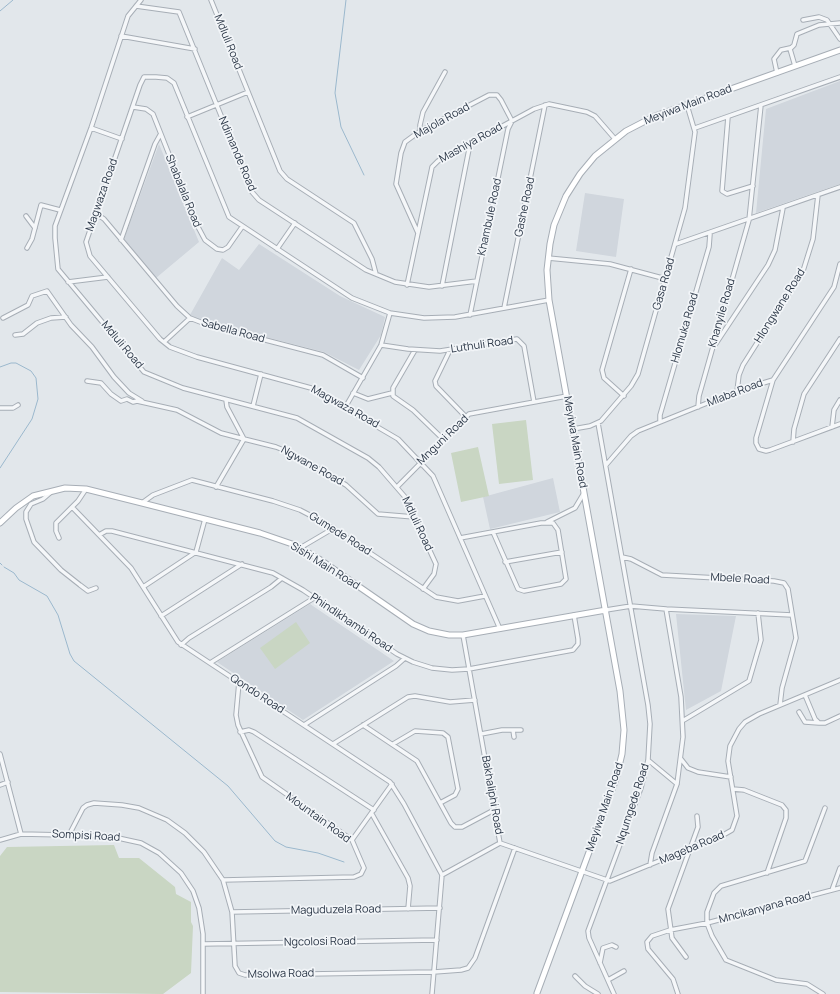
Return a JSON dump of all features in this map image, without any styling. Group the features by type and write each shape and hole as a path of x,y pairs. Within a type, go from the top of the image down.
{"street":[{"name":"Mdluli Road","path":"141,0 128,16 91,128 54,229 58,269 144,372 183,388 293,417 307,423 368,458 398,486 406,497 436,564 434,574 423,590"},
{"name":"Mdluli Road","path":"212,0 248,92 283,174 354,223 372,259 376,274"},
{"name":"Ndimande Road","path":"136,6 179,12 254,195 295,223 376,274 407,285 442,286 477,281"},
{"path":"803,20 821,18 829,21 840,39"},
{"path":"777,73 775,58 779,56 781,50 790,48 794,44 796,36 799,32 819,25 840,23"},
{"path":"121,36 195,49"},
{"path":"790,48 795,66"},
{"name":"Meyiwa Main Road","path":"536,994 616,779 622,754 624,730 620,691 606,610 549,300 548,258 554,225 566,196 588,164 615,139 642,122 840,50"},
{"path":"420,131 423,112 445,72"},
{"name":"Magwaza Road","path":"500,629 433,476 420,461 389,432 346,406 311,388 188,355 170,348 90,256 86,247 87,237 144,77 167,78 174,83 226,213 242,227 352,298 390,313 424,318 443,318 470,315 549,300"},
{"path":"695,128 840,77"},
{"path":"187,117 248,92"},
{"name":"Majola Road","path":"418,233 399,193 395,180 403,146 408,139 420,131 493,94 501,100 512,121"},
{"path":"545,105 553,104 588,112 595,116 615,139"},
{"name":"Mashiya Road","path":"407,285 432,167 438,161 545,105"},
{"name":"Gashe Road","path":"504,308 545,105"},
{"name":"Gasa Road","path":"598,423 624,396 638,374 676,244 686,201 695,128 687,105"},
{"name":"Khanyile Road","path":"698,407 699,396 748,220 761,105"},
{"name":"Shabalala Road","path":"133,107 151,112 196,225 205,240 218,249 224,250 228,247 242,227"},
{"path":"728,117 722,191 727,194 752,186"},
{"name":"Khambule Road","path":"470,315 508,129 512,121"},
{"path":"91,128 122,139"},
{"path":"121,240 155,144 160,135"},
{"path":"442,286 470,144"},
{"path":"676,244 710,234 840,188"},
{"name":"Hlongwane Road","path":"737,391 739,375 746,360 793,290 803,271 813,238 818,195"},
{"path":"27,248 32,239 41,205 60,210"},
{"path":"713,347 772,257 782,224 783,208"},
{"name":"Sabella Road","path":"95,213 101,216 177,306 190,318 208,325 323,354 363,378"},
{"path":"26,216 34,228"},
{"path":"277,249 295,223"},
{"name":"Hlomuka Road","path":"660,422 660,415 709,246 710,234"},
{"path":"548,258 603,262 666,279"},
{"name":"Mlaba Road","path":"606,465 634,434 737,391 773,380 834,287 840,264"},
{"path":"624,396 604,378 602,370 631,269"},
{"path":"68,282 108,277"},
{"path":"834,287 840,287"},
{"path":"3,318 28,305 32,296 45,290 124,388 129,393 147,403"},
{"path":"346,406 381,345 390,313"},
{"path":"14,335 23,334 37,323 51,318 66,317"},
{"path":"164,342 190,318"},
{"path":"719,324 727,327"},
{"name":"Luthuli Road","path":"381,345 415,350 450,350 513,339 520,341 524,346 534,402"},
{"path":"793,442 794,430 804,394 840,340"},
{"path":"415,350 393,388 392,393 395,398 413,410 442,439"},
{"path":"450,350 435,381 436,386 465,416"},
{"path":"253,406 261,374"},
{"path":"773,380 756,443 759,449 766,451 840,424"},
{"path":"87,381 101,383 119,400 127,399 147,403"},
{"path":"353,393 369,399 392,393"},
{"name":"Mnguni Road","path":"398,486 420,461 465,416 472,413 567,396"},
{"path":"216,487 244,439 227,407 226,400"},
{"path":"832,427 834,410 840,400"},
{"name":"Ngwane Road","path":"147,403 177,410 221,433 276,447 291,453 346,485 378,514 414,517"},
{"path":"0,408 13,408 18,405"},
{"path":"573,429 598,423"},
{"name":"Nqumgede Road","path":"598,423 648,705 650,732 648,760 641,788 588,932 614,994"},
{"name":"Gumede Road","path":"142,503 153,495 189,481 287,506 315,517 334,528 423,590 436,597 449,600 463,600 485,596"},
{"name":"Sishi Main Road","path":"0,523 25,501 34,496 54,490 69,488 86,489 266,535 300,548 413,624 433,632 449,635 463,635 606,610"},
{"path":"60,538 56,531 56,524 86,489"},
{"path":"54,490 43,499 31,504 26,512 26,519 32,538 36,545 61,570 80,585 88,591 96,588"},
{"path":"546,523 575,508 584,493"},
{"name":"Qondo Road","path":"72,507 131,568 175,639 181,645 392,784 442,875"},
{"path":"144,587 196,552 205,519"},
{"path":"460,538 493,532 546,523 553,523 557,527 562,552 566,575 564,582 524,591 518,589 493,532"},
{"path":"300,548 334,528"},
{"name":"Phindikhambi Road","path":"99,535 106,531 112,531 242,564 282,578 405,658 432,668 452,670 469,669 573,650 578,644 574,615"},
{"path":"505,562 562,552"},
{"name":"Mbele Road","path":"622,557 631,559 662,575 781,582 788,589 796,638 782,688 780,705"},
{"path":"161,616 242,564"},
{"path":"181,645 189,638 271,587 282,578"},
{"path":"210,663 314,598"},
{"path":"606,610 631,606 792,615"},
{"path":"650,865 652,854 677,784 681,759 684,720 666,609"},
{"path":"684,720 749,681 761,640 758,614"},
{"name":"Bakhaliphi Road","path":"442,875 500,843 463,635"},
{"path":"304,725 396,666 405,658"},
{"name":"Mageba Road","path":"606,881 613,880 732,830 737,816 728,761 729,750 733,738 739,729 752,717 840,680"},
{"name":"Mountain Road","path":"222,880 358,877 363,873 364,866 352,840 263,778 240,732 236,715 239,682"},
{"path":"805,695 815,720 819,723"},
{"path":"333,744 411,696 450,702 475,700"},
{"path":"800,712 805,722 825,723 840,716"},
{"path":"363,725 416,761 451,823 458,828 494,810"},
{"path":"240,732 249,730 254,732 373,812 408,878 410,886 408,909"},
{"path":"513,730 514,737"},
{"path":"480,734 521,730"},
{"path":"393,744 415,731 442,733 448,737 458,789 455,795 440,803"},
{"path":"0,754 21,834"},
{"path":"681,759 688,768 698,772 731,777"},
{"path":"648,760 677,784"},
{"path":"0,785 8,782"},
{"path":"352,840 392,784"},
{"path":"733,789 744,790 782,805 786,810 786,818 767,873"},
{"name":"Msolwa Road","path":"69,835 83,808 89,804 122,805 139,808 167,820 188,835 204,852 222,880 232,912 235,943 235,966 237,971 242,974 434,972 461,970 471,966 515,848"},
{"name":"Mncikanyana Road","path":"825,808 805,861 718,888 714,893 708,908 707,923 840,888"},
{"path":"686,957 672,938 668,909 698,827 697,816"},
{"name":"Sompisi Road","path":"0,840 21,834 109,836 127,838 151,848 166,858 181,873 193,891 199,908 203,944 203,994"},
{"path":"500,843 606,881"},
{"path":"832,890 840,868"},
{"path":"432,994 442,875"},
{"name":"Maguduzela Road","path":"232,912 440,908"},
{"path":"678,994 673,979 647,945 652,936 670,930 707,923 714,940 726,960 776,980 807,984 823,994"},
{"name":"Ngcolosi Road","path":"203,944 437,940"},
{"path":"600,962 603,948 612,945 616,947"},
{"path":"608,980 624,972"},
{"path":"575,976 585,986 598,994"}],"shaded area":[{"path":"840,81 840,184 756,213 766,109"},
{"path":"159,144 199,242 156,278 124,239"},
{"path":"585,193 624,199 616,257 576,251"},
{"path":"259,244 340,296 385,317 381,335 359,370 324,352 200,320 190,315 222,258 239,270"},
{"path":"553,478 560,512 490,529 483,497"},
{"path":"310,604 394,661 303,720 217,662"},
{"path":"676,614 736,616 721,691 686,710"}],"green space":[{"path":"526,420 533,480 499,484 492,424"},
{"path":"478,447 489,496 461,502 451,453"},
{"path":"296,622 310,643 275,669 260,648"},
{"path":"114,845 119,858 139,858 175,887 176,894 191,902 191,922 193,926 191,973 163,994 0,992 0,856 7,847"}],"waterway":[{"path":"0,11 13,0"},
{"path":"346,0 335,93 341,127 364,175"},
{"path":"0,367 11,363 16,363 31,371 36,378 38,399 32,419 0,468"},
{"path":"4,567 14,573 19,580 47,596 58,615 70,654 74,661 228,786 275,841 286,847 318,853 344,862"}]}
